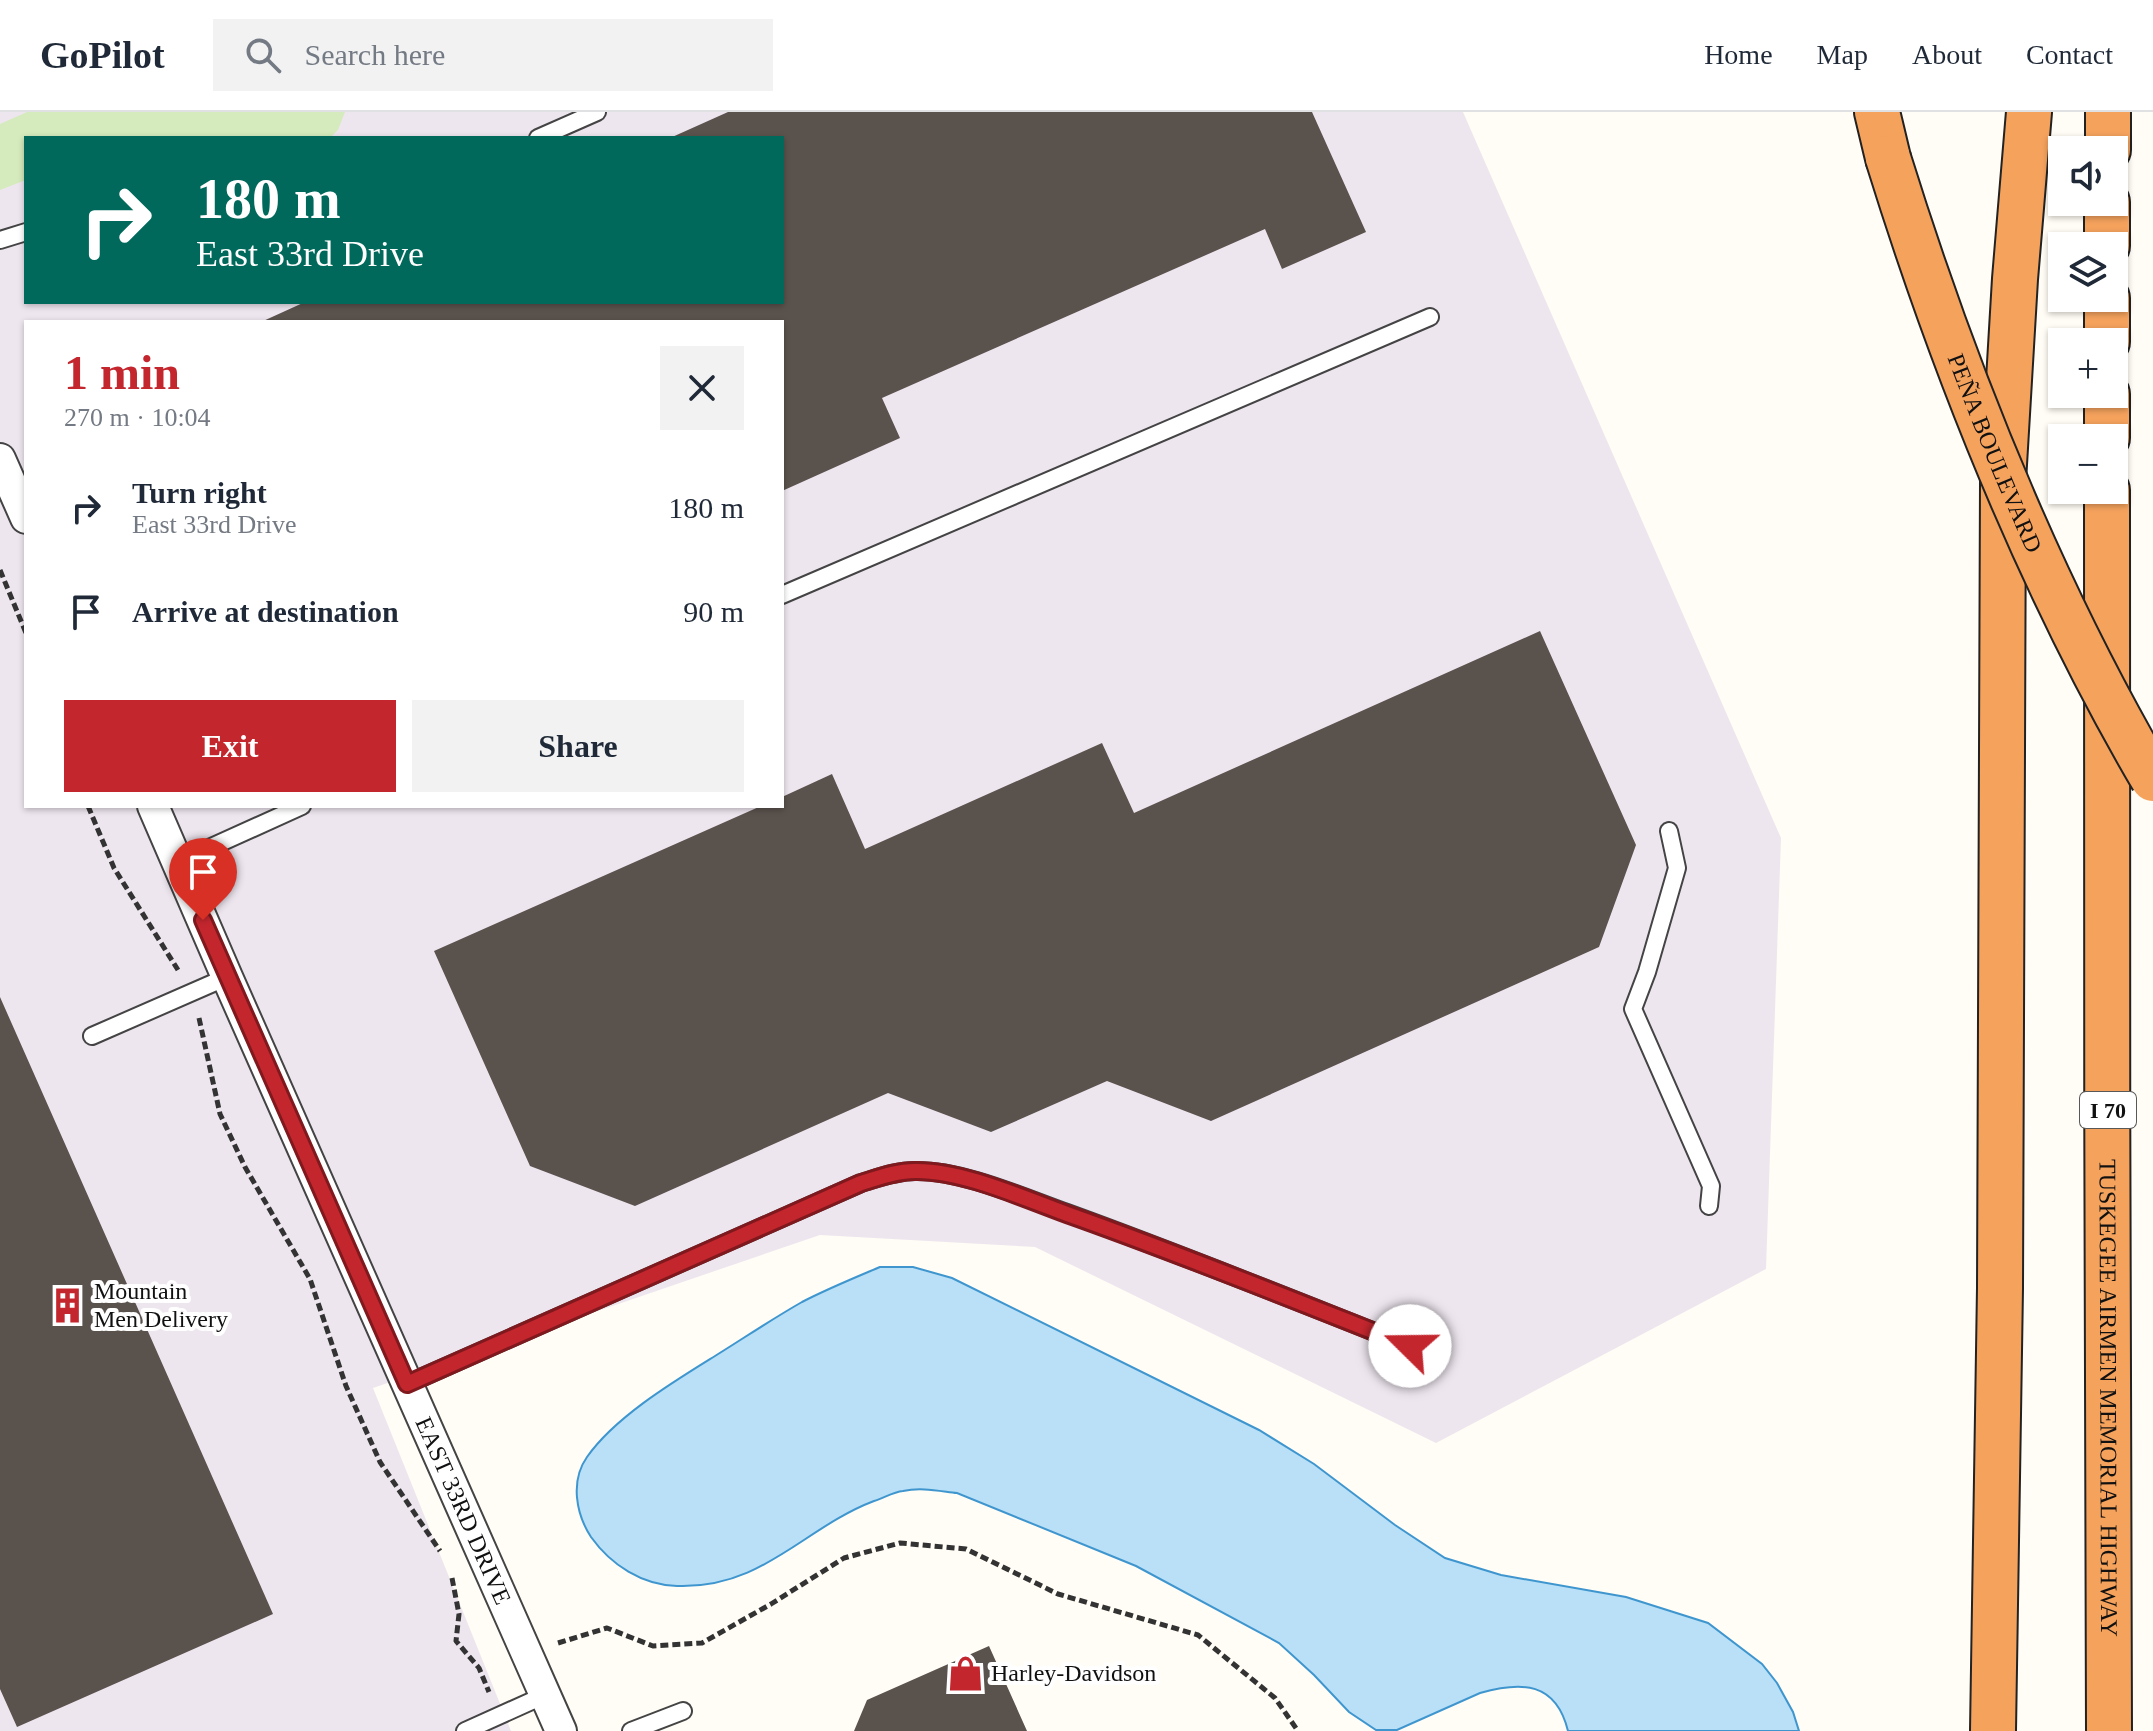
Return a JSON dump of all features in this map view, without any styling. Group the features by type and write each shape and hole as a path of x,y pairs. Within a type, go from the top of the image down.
{"highway":[{"name":"PEÑA BOULEVARD","path":"1877,112 1888,158 1944,328 2010,494 2100,683 2153,779"},
{"path":"1993,1731 2000,1272 2003,481 2029,112"},
{"path":"2108,112 2108,136"},
{"name":"TUSKEGEE AIRMEN MEMORIAL HIGHWAY","path":"2107,504 2105,836 2109,1731"}],"street":[{"path":"0,459 24,513"},
{"name":"EAST 33RD DRIVE","path":"154,808 561,1731"}],"lane":[{"path":"543,136 597,112"},
{"path":"0,240 24,233"},
{"path":"784,594 1430,317"},
{"path":"178,862 298,808"},
{"path":"1669,831 1677,868 1633,1009 1711,1186 1709,1206"},
{"path":"92,1036 227,977"},
{"path":"407,1384 861,1183 915,1171 985,1184 1134,1237 1410,1346"},
{"path":"465,1731 545,1695"},
{"path":"631,1731 683,1711"}],"path":[{"path":"0,570 24,628"},
{"path":"89,808 114,868 193,992 220,1114 245,1167 310,1279 346,1386 380,1462 441,1552"},
{"path":"528,1655 574,1636 607,1628 653,1646 702,1643 844,1558 900,1543 966,1549 1058,1594 1198,1635 1275,1698 1298,1731"},
{"path":"452,1576 459,1614 456,1641 479,1668 499,1716"}],"shaded area":[{"path":"0,112 1463,112 1781,838 1766,1269 1436,1443 1035,1247 820,1235 373,1388 511,1731 0,1731"}],"green space":[{"path":"27,112 345,112 338,130 332,136 24,136 24,181 0,190 0,124"}],"water":[{"path":"880,1267 913,1267 952,1278 1259,1430 1314,1464 1445,1558 1501,1575 1626,1597 1708,1623 1762,1664 1777,1683 1793,1712 1799,1731 1568,1731 1555,1703 1546,1694 1523,1687 1480,1693 1397,1730 1376,1730 1349,1712 1279,1643 1136,1566 957,1493 916,1489 892,1494 825,1526 758,1568 707,1584 677,1586 652,1582 628,1572 608,1556 586,1528 577,1497 582,1466 599,1442 646,1401 769,1322 811,1297"}],"building":[{"path":"728,112 1312,112 1366,232 1282,269 1265,229 882,398 900,438 784,490 784,320 265,320 301,304 784,304 784,136 674,136"},
{"path":"1540,631 1636,845 1599,947 1211,1121 1107,1081 991,1132 888,1093 635,1206 530,1166 434,951 756,808 784,808 784,796 832,774 865,849 1102,743 1134,813"},
{"name":"Mountain Men Delivery","path":"0,997 273,1614 17,1727 0,1689"},
{"name":"Harley-Davidson","path":"989,1646 1027,1731 854,1731 867,1700"}],"place":[{"name":"Mountain Men Delivery","path":"68,1305"},
{"name":"Harley-Davidson","path":"965,1673"}],"route":[{"path":"203,920 407,1384 861,1183 915,1171 985,1184 1134,1237 1410,1346"}]}
